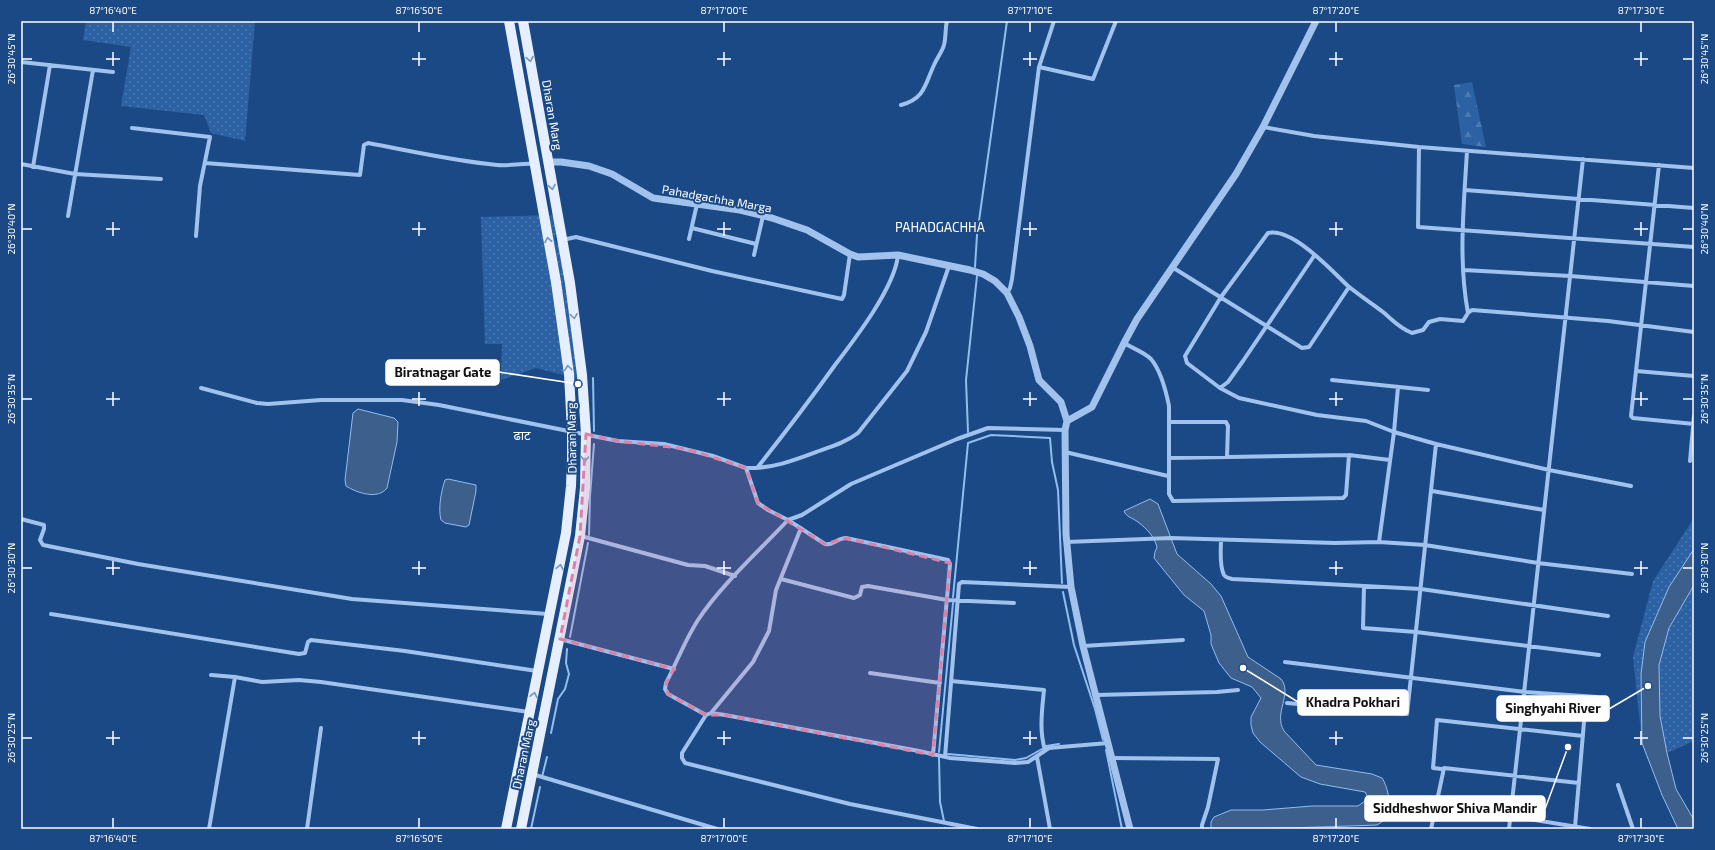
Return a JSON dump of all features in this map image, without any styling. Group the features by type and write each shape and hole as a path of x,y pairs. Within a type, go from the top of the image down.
{"main road":[{"name":"Dharan Marg","path":"506,829 531,713 566,533 571,486 572,431 569,374 557,290 509,21"},
{"name":"Dharan Marg","path":"520,829 580,536 585,488 586,434 582,375 570,283 523,21"}],"street":[{"path":"901,105 909,103 920,95 926,87 934,64 944,44 947,21"},
{"path":"1007,293 1012,279 1038,67 1054,21"},
{"path":"1038,67 1093,79 1116,21"},
{"path":"1130,829 1083,646 1070,587 1066,542 1065,430 1067,421 1092,407 1124,342 1172,266 1228,187 1263,127 1314,22"},
{"path":"21,62 113,72"},
{"path":"33,167 50,65"},
{"path":"68,216 93,70"},
{"path":"1263,127 1307,135 1419,147 1694,168"},
{"path":"132,128 210,137 200,186 196,236"},
{"path":"205,163 360,175 364,145 368,144 488,164 513,166 526,163 534,164"},
{"path":"1419,147 1418,227 1694,248"},
{"path":"1467,151 1463,230 1465,299 1468,313"},
{"path":"1509,829 1583,159"},
{"name":"Pahadgachha Marga","path":"548,164 552,162 561,162 589,166 612,174 652,198 740,210 763,216 807,230 850,254 858,256 898,255 984,274 995,281 1007,293 1019,317 1030,346 1039,380 1061,402 1067,421"},
{"path":"21,164 75,174 161,179"},
{"path":"1659,165 1632,418 1694,424"},
{"path":"1464,190 1694,208"},
{"path":"689,239 697,204"},
{"path":"754,255 763,216"},
{"path":"692,228 756,244"},
{"path":"1631,486 1549,470 1436,444 1394,432 1366,421 1317,415 1239,398 1220,388 1187,363 1185,356 1221,297 1268,233 1274,232 1283,234 1302,245 1349,287 1384,313 1401,328 1412,333 1423,330 1429,322 1440,319 1463,321 1472,310 1566,319 1608,321 1694,332"},
{"path":"562,240 576,237 712,271 842,299 844,295 850,254"},
{"path":"757,468 865,325 890,282 897,265 898,255"},
{"path":"1220,388 1228,382 1314,256"},
{"path":"201,388 257,403 268,404 321,400 402,400 439,405 618,441 664,444 687,449 746,468 773,466 849,440 858,433 907,371 926,332 949,266"},
{"path":"1172,266 1302,348 1310,347 1349,287"},
{"path":"1464,270 1570,276 1694,286"},
{"path":"1124,342 1150,358 1154,363 1167,396 1169,406 1169,497 1173,501 1343,498 1346,495 1349,455"},
{"path":"1636,371 1694,376"},
{"path":"1332,380 1428,390"},
{"path":"1379,542 1394,432 1398,387"},
{"path":"1690,461 1694,416"},
{"path":"1169,422 1226,422 1228,426 1228,457"},
{"path":"706,715 668,694 665,689 666,683 690,633 699,618 735,576 788,520 802,515 851,484 957,439 988,428 1065,430"},
{"path":"1287,703 1407,714 1436,444"},
{"path":"1065,452 1168,476"},
{"path":"1169,458 1349,455 1390,460"},
{"path":"746,468 758,502 768,510 788,520 828,545 840,539 846,538 948,560 950,564 933,755"},
{"path":"1432,491 1544,510"},
{"path":"21,519 44,525 40,540 43,545 138,564 352,599 551,614"},
{"path":"801,528 776,590 768,631 753,662 711,713 706,715 682,753 682,758 685,763 850,804 977,829"},
{"path":"580,536 688,565 705,566 735,576"},
{"path":"1066,542 1153,538 1335,543 1379,542 1426,545 1538,563 1632,574"},
{"path":"1221,540 1224,575 1227,578 1364,587 1421,589 1608,616"},
{"path":"781,579 854,598 860,595 862,587 868,586 947,600 1014,603"},
{"path":"945,757 959,584 962,582 1070,587"},
{"path":"1364,587 1363,628 1416,632 1599,655"},
{"path":"50,614 299,654 305,653 308,642 311,640 405,650 539,671"},
{"path":"560,639 674,669"},
{"path":"1083,646 1184,640"},
{"path":"1286,662 1525,692 1597,698"},
{"path":"870,673 940,683"},
{"path":"211,675 235,677 262,682 299,680 321,682 531,713"},
{"path":"209,829 235,677"},
{"path":"951,681 1044,690 1042,742 1045,750"},
{"path":"1096,695 1238,690"},
{"path":"711,713 945,757 1015,763 1028,762 1045,750 1056,747 1108,742"},
{"path":"1579,783 1448,768 1433,768 1437,720 1583,736"},
{"path":"1575,827 1584,722"},
{"path":"308,829 321,728"},
{"path":"1037,757 1050,829"},
{"path":"1112,758 1218,759 1202,829"},
{"path":"1431,829 1442,769"},
{"path":"532,774 717,829"},
{"path":"1618,785 1633,829"},
{"path":"1436,804 1590,829"}],"highlighted area":[{"path":"586,434 618,441 687,449 746,468 758,503 825,544 846,538 950,563 933,755 725,715 706,715 668,694 666,683 674,669 560,639 580,536"}],"green space":[{"path":"86,21 255,21 245,141 211,133 204,115 121,106 131,47 83,40"},
{"path":"1472,82 1486,147 1462,144 1454,85"},
{"path":"557,215 555,239 567,266 583,380 536,368 501,380 502,344 485,344 481,217"},
{"path":"1694,518 1694,549 1669,587 1641,674 1642,743 1633,657 1653,581"},
{"path":"1694,585 1694,741 1667,753 1660,716 1659,664 1669,628"}],"shaded area":[{"path":"358,409 394,418 398,422 397,442 387,488 378,494 361,493 346,486 345,480 353,413"},
{"path":"448,479 476,485 469,525 466,527 445,523 441,520 441,495 445,480"},
{"path":"1150,499 1158,504 1177,554 1211,584 1221,596 1248,657 1281,679 1285,691 1281,711 1281,724 1284,731 1316,765 1372,774 1382,778 1389,798 1389,809 1383,821 1377,825 1211,829 1211,822 1214,817 1231,810 1263,810 1312,806 1358,806 1365,801 1367,796 1365,792 1320,784 1301,777 1260,742 1253,733 1251,717 1261,698 1252,687 1231,678 1219,663 1211,644 1211,635 1204,611 1184,595 1154,558 1157,547 1150,533 1138,522 1126,515 1124,511"},
{"path":"1694,549 1694,585 1669,628 1659,665 1660,716 1667,753 1676,789 1694,820 1694,829 1678,829 1662,795 1642,743 1641,674 1645,642 1669,587"}],"waterway":[{"path":"975,267 977,235 1007,21"},
{"path":"968,432 966,380 977,276"},
{"path":"593,378 594,431"},
{"path":"953,597 968,443 991,435 1050,438 1052,462 1058,490 1062,583"},
{"path":"589,535 594,444"},
{"path":"570,637 588,543"},
{"path":"1063,592 1074,645 1095,709 1103,740"},
{"path":"939,752 953,603"},
{"path":"551,733 558,699 565,689 569,674 566,663 567,649"},
{"path":"1046,746 1059,744"},
{"path":"948,754 1015,760 1026,758 1042,749"},
{"path":"1106,750 1122,829"},
{"path":"542,777 547,757"},
{"path":"939,758 940,802 944,821"},
{"path":"531,829 540,787"}],"place":[{"name":"Biratnagar Gate","path":"578,384"},
{"name":"Khadra Pokhari","path":"1243,668"},
{"name":"Singhyahi River","path":"1648,686"},
{"name":"Siddheshwor Shiva Mandir","path":"1568,747"}],"district":[{"name":"PAHADGACHHA","path":"940,227"},
{"name":"ढाट","path":"522,435"}]}
